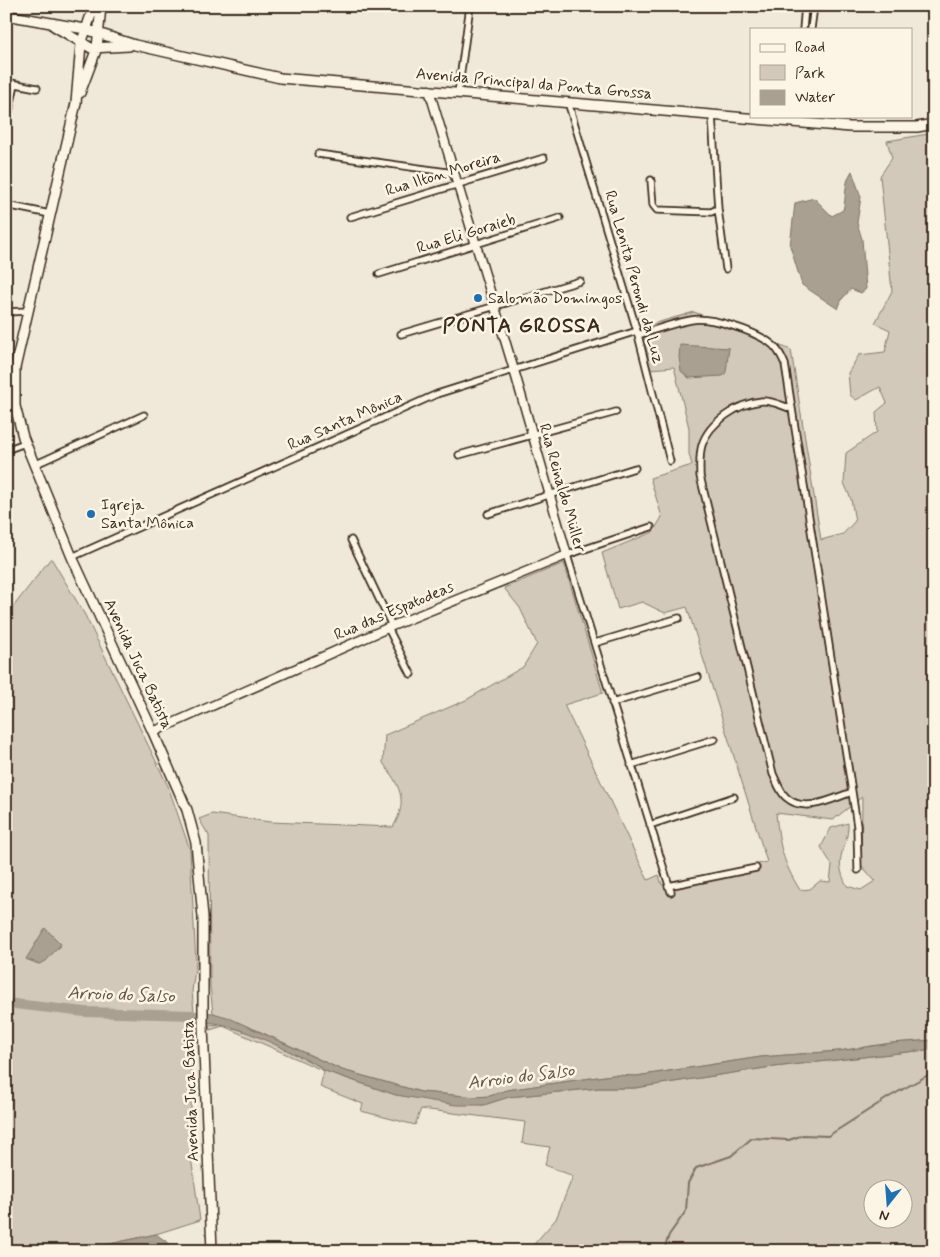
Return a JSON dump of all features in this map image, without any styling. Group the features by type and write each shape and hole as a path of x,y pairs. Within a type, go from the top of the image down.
{"main road":[{"name":"Avenida Juca Batista","path":"76,103 81,44 94,6"},
{"name":"Avenida Juca Batista","path":"102,6 100,33 76,103 14,368 15,406 25,443 72,557 154,732 187,810 196,843 203,917 203,1007 212,1251"},
{"name":"Avenida Principal da Ponta Grossa","path":"6,15 52,25 85,29 135,45 280,78 750,117"},
{"name":"Avenida Principal da Ponta Grossa","path":"52,25 81,44 96,48 135,45"},
{"name":"Avenida Principal da Ponta Grossa","path":"771,118 801,119 850,127 917,127 934,124"}],"street":[{"path":"458,93 470,6"},
{"path":"802,28 805,6"},
{"path":"811,28 814,6"},
{"path":"6,82 38,88"},
{"path":"6,126 15,84"},
{"name":"Rua Reinaldo Müller","path":"429,90 514,370 567,555 669,889 756,868"},
{"name":"Rua Lenita Perondi da Luz","path":"568,102 638,333 670,461"},
{"path":"712,115 718,209 726,269"},
{"path":"318,154 454,173"},
{"name":"Rua Ilton Moreira","path":"350,217 544,158"},
{"path":"651,180 653,205 657,210 711,212 718,209"},
{"path":"6,205 50,214"},
{"name":"Rua Eli Goraieb","path":"379,274 475,246 560,218"},
{"path":"401,334 580,281"},
{"path":"6,312 28,311"},
{"name":"Rua Santa Mônica","path":"72,557 437,394 638,333 690,320 702,319 753,334 769,342 780,354 784,364 857,826 858,870"},
{"path":"792,409 773,402 762,401 736,409 716,423 702,445 700,476 773,774 787,799 801,805 814,805 852,792"},
{"path":"458,455 616,412"},
{"path":"34,465 144,415"},
{"path":"6,450 25,443"},
{"path":"488,514 635,468"},
{"name":"Rua das Espatodeas","path":"154,732 390,627 567,555 651,527"},
{"path":"351,540 411,674"},
{"path":"595,643 679,618"},
{"path":"612,703 698,677"},
{"path":"631,765 715,739"},
{"path":"650,825 734,797"}],"green space":[{"path":"934,133 934,1040 892,1043 839,1051 761,1057 636,1076 612,1075 507,1090 490,1096 476,1097 421,1092 342,1070 259,1031 213,1013 210,986 209,836 199,819 212,814 270,822 393,827 398,817 401,801 394,778 383,763 385,735 466,700 523,667 537,644 520,608 504,588 564,563 603,693 564,705 648,880 659,875 662,885 767,862 687,607 665,613 642,602 618,609 602,553 653,532 662,517 650,478 692,465 689,454 689,428 674,367 650,369 642,327 694,312 791,350 821,540 843,534 855,521 851,499 844,483 846,453 877,432 876,412 887,403 880,387 856,400 850,395 848,373 859,355 885,352 890,330 875,323 892,291 880,176 892,158 887,141","holes":["862,797 861,865 875,881 861,890 847,886 842,876 841,860 848,832 848,823 831,828 821,847 832,865 830,882 820,881 810,889 800,890 783,853 776,813 833,820"]},
{"path":"51,558 85,615 168,786 190,850 196,963 192,991 194,1012 184,1011 180,1016 189,1021 191,1025 191,1157 200,1220 156,1234 78,1251 6,1251 6,616","holes":["61,946 39,964 26,959"]},
{"path":"209,1024 223,1026 210,1030"},
{"path":"223,1026 251,1034 317,1065 325,1071 396,1095 483,1105 508,1097 599,1088 635,1088 765,1068 934,1049 934,1251 528,1251 556,1219 573,1176 545,1165 550,1147 522,1143 525,1122 421,1109 415,1125 361,1111 363,1104 320,1087 324,1071"}],"water":[{"path":"852,171 861,197 857,223 862,239 866,289 861,293 851,289 842,299 838,309 802,285 790,246 795,203 814,198 832,216 843,210 846,186"},
{"path":"680,345 729,348 726,372 723,376 689,378 681,371"},
{"path":"45,928 61,944 46,961 39,964 26,959"},
{"path":"184,1011 213,1013 227,1017 342,1070 421,1092 476,1097 490,1096 507,1090 612,1075 637,1076 761,1057 839,1051 892,1043 934,1040 934,1049 765,1068 635,1088 599,1088 509,1097 484,1105 456,1105 396,1095 325,1071 317,1065 249,1033 225,1025 180,1017"},
{"path":"156,1234 171,1245 173,1251 78,1251"}],"waterway":[{"name":"Arroio do Salso","path":"6,1003 85,1012 193,1015"},
{"path":"659,1251 665,1247 669,1235 686,1211 688,1183 696,1168 731,1156 752,1138 789,1140 803,1135 828,1136 889,1097 930,1074 934,1068"}],"place":[{"name":"Salomão Domingos","path":"478,298"},
{"name":"Igreja Santa Mônica","path":"91,514"}],"district":[{"name":"PONTA GROSSA","path":"522,326"}]}
